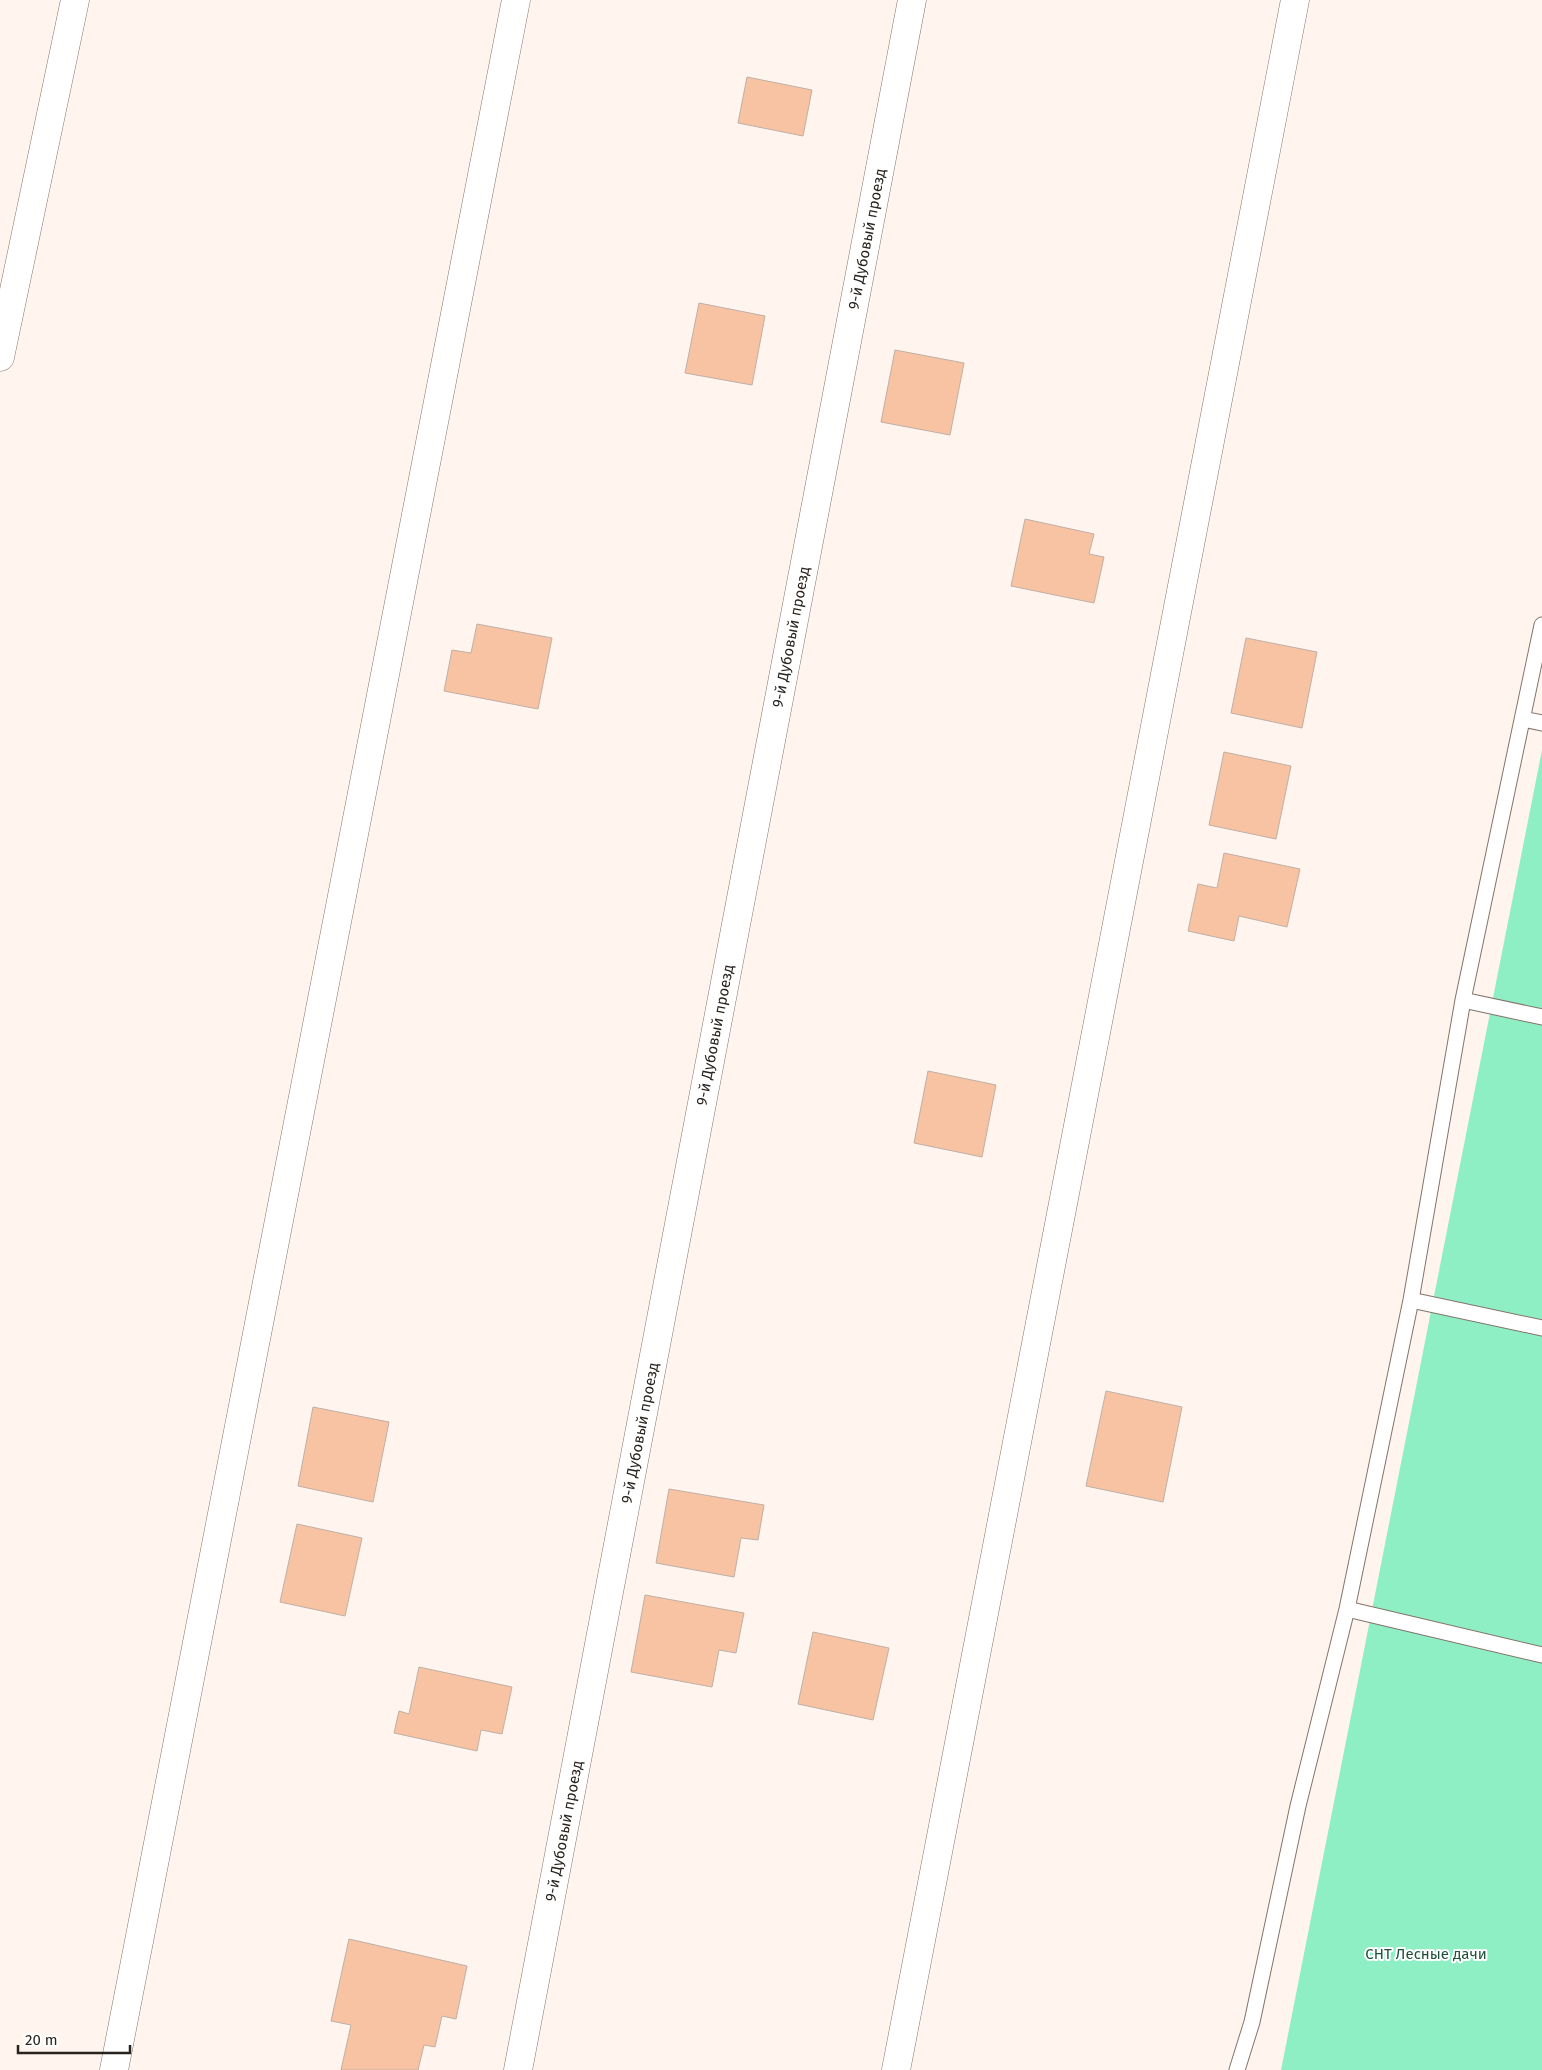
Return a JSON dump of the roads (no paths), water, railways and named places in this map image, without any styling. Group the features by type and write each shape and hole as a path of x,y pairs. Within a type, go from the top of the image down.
{"street":[{"path":"0,357 75,0"},
{"path":"114,2070 516,0"},
{"name":"9-й Дубовый проезд","path":"518,2070 912,0"},
{"path":"896,2070 1295,0"}],"lane":[{"path":"1237,2070 1252,2022 1298,1806 1347,1609 1411,1300 1463,1000 1542,625"},
{"path":"1523,719 1542,723"},
{"path":"1463,1000 1542,1017"},
{"path":"1411,1300 1542,1328"},
{"path":"1347,1609 1542,1655"}],"park label":[{"name":"СНТ Лесные дачи","path":"1426,1954"}]}
